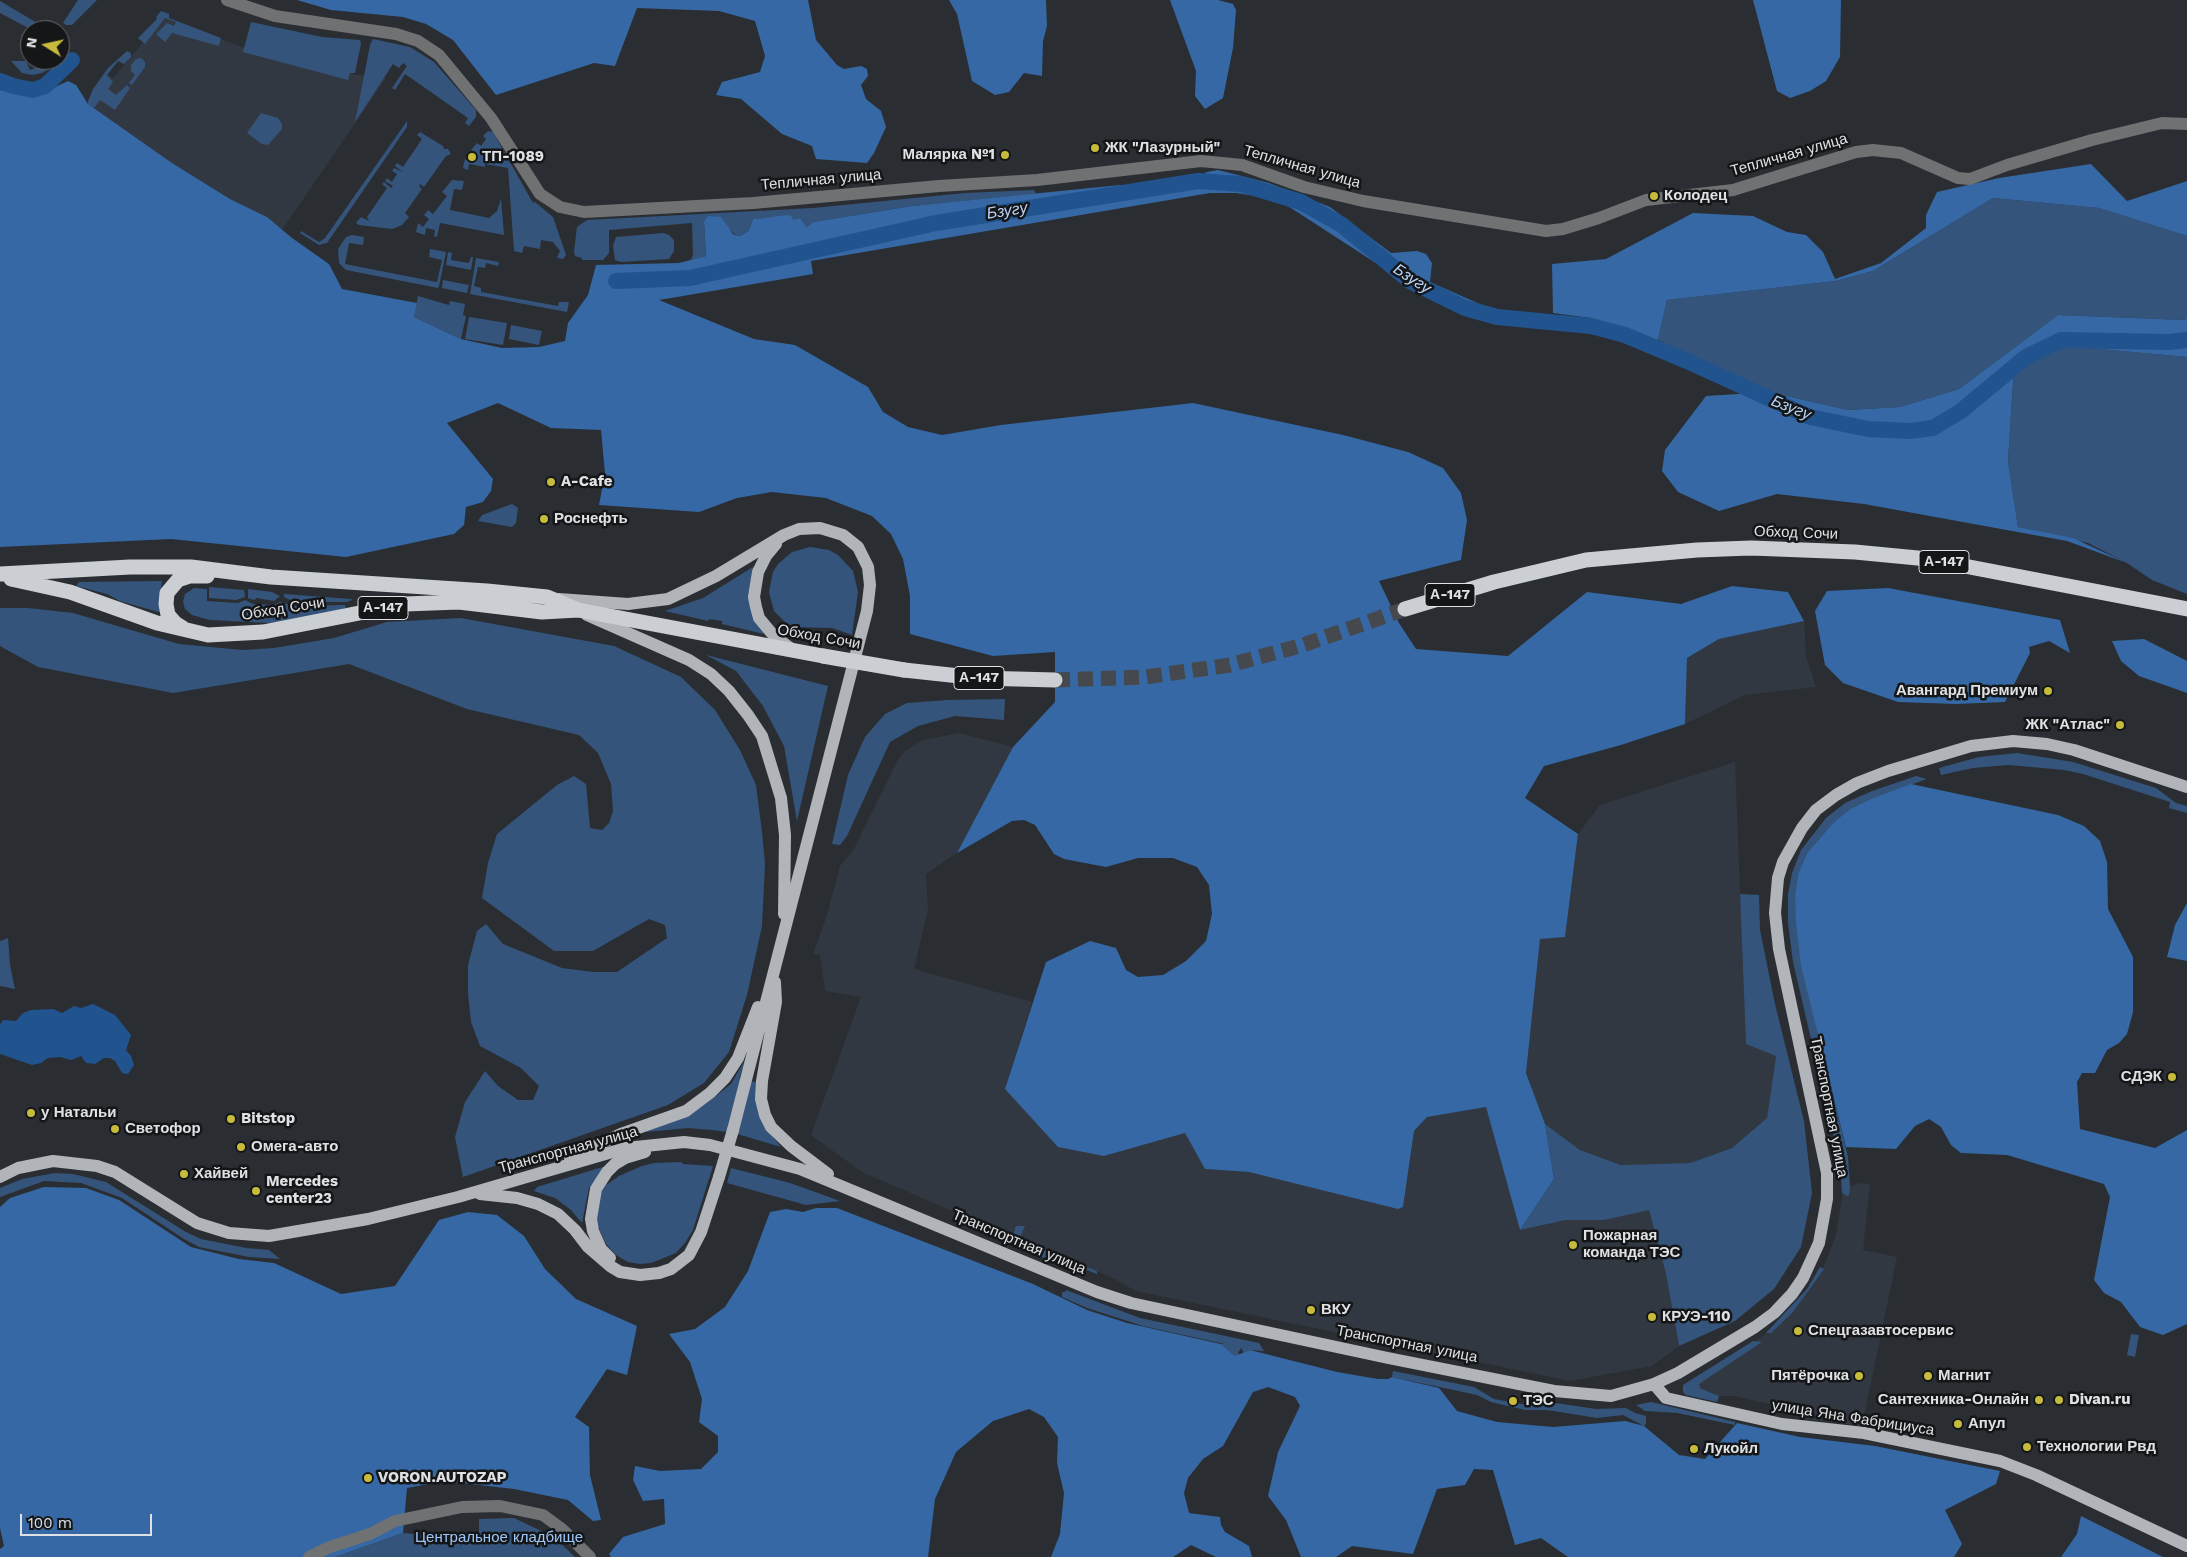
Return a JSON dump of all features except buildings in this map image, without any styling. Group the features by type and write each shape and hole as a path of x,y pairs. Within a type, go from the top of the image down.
{"highway":[{"name":"Обход Сочи","path":"1405,609 1494,582 1586,560 1697,550 1802,549 1928,559 2187,608"},
{"name":"Обход Сочи","path":"0,576 130,567 191,567 271,577 547,597 578,610 904,670 978,678 1055,680"},
{"name":"Обход Сочи","path":"0,576 70,592 157,623 190,632 226,635 263,632 405,604 459,602 542,612 578,610"},
{"name":"А-147","path":"190,632 175,623 168,615 167,593 178,580 190,576 271,577"}],"main road":[{"name":"А-147","path":"547,597 628,604 668,598 716,576 784,535 799,530 820,528 843,535 858,547 868,566 870,585 864,620 774,968"},
{"name":"А-147","path":"784,535 762,564 754,597 759,618 774,636 793,650"},
{"name":"А-147","path":"578,610 689,660 711,674 723,685 748,715 762,736 781,798 785,835 784,932"},
{"name":"Транспортная улица","path":"0,1177 18,1168 53,1161 97,1166 115,1172 197,1223 211,1229 247,1236 270,1236 322,1228 468,1194 626,1148 684,1142 710,1145 752,1154 800,1169 1097,1292 1131,1303 1388,1358 1554,1391 1611,1396 1654,1384 1726,1346 1774,1312 1792,1294 1803,1278 1819,1242 1827,1200 1828,1173 1779,949 1775,912 1778,878 1783,862 1802,828 1816,810 1850,787 1888,771 1971,746 2013,741 2047,744 2074,750 2187,787"},
{"path":"468,1194 508,1197 538,1204 558,1214 575,1230 594,1253 610,1266 632,1274 659,1273 680,1264 696,1245 719,1177 733,1130 774,968"},
{"path":"538,1173 621,1134 686,1111 710,1092 725,1078 738,1058 774,968"},
{"path":"774,968 776,1002 762,1081 761,1099 765,1115 771,1127 791,1146 844,1186"},
{"path":"659,1273 630,1269 608,1257 601,1249 593,1231 591,1219 592,1204 600,1180 616,1164 639,1153 684,1142"},
{"name":"улица Яна Фабрициуса","path":"1654,1384 1662,1396 1673,1400 1782,1424 1864,1433 2000,1461 2036,1475 2187,1546"}],"street":[{"name":"Тепличная улица","path":"227,0 275,16 396,34 418,41 439,55 491,118 540,194 560,207 584,212 753,203 939,186 1037,180 1201,160 1242,165 1304,187 1363,201 1546,231 1563,229 1599,218 1646,200 1733,190 1856,152 1880,150 1901,153 1958,178 1970,179 2007,165 2092,140 2162,123 2187,124"},
{"path":"309,1557 330,1546 370,1534 395,1521 462,1506 500,1506 524,1509 543,1515 552,1520 590,1557"}],"shaded area":[{"path":"297,0 808,0 816,40 837,65 844,69 861,66 867,69 868,76 861,85 866,99 881,111 886,127 874,153 867,163 816,159 812,146 782,134 741,99 716,95 722,82 760,72 765,56 755,21 719,11 637,8 615,66 594,63 496,95 453,40 426,24 403,17 331,10"},
{"path":"949,0 1046,0 1047,26 1043,41 1042,76 1024,73 1009,92 995,95 972,81 957,14"},
{"path":"1170,0 1218,0 1233,4 1236,10 1233,48 1223,98 1205,109 1195,96 1196,71"},
{"path":"1753,0 1841,0 1840,57 1826,81 1810,91 1790,98 1777,91"},
{"path":"164,17 242,47 325,71 386,78 280,233 267,217 230,199 172,163 88,104 106,74 113,78"},
{"path":"68,81 76,85 88,104 172,163 230,199 267,217 292,238 329,264 342,289 417,303 414,317 461,339 502,348 539,347 565,341 568,323 588,295 596,265 679,263 706,256 704,222 708,216 721,217 733,234 738,236 749,230 753,219 788,215 793,220 800,218 807,227 813,222 912,206 1120,185 1154,189 1194,179 1207,172 1218,170 1269,183 1330,207 1391,253 1417,251 1426,254 1432,263 1430,282 1484,306 1506,313 1422,293 1291,208 1269,198 1236,193 1210,193 811,261 813,274 659,300 754,339 795,345 868,387 883,412 908,427 942,435 1001,425 1193,403 1343,435 1408,452 1443,468 1461,493 1467,520 1461,560 1379,581 1399,623 1416,649 1508,656 1587,592 1681,604 1732,586 1788,592 1804,621 1719,639 1687,658 1685,724 1621,745 1544,766 1525,798 1578,834 1565,937 1540,939 1526,1073 1545,1124 1554,1179 1520,1230 1486,1107 1427,1117 1414,1131 1403,1207 1398,1209 1249,1172 1205,1169 1185,1133 1104,1156 1058,1147 1005,1089 1046,962 1090,941 1116,948 1126,970 1138,977 1163,975 1186,961 1206,941 1212,914 1209,885 1197,867 1173,858 1138,858 1106,867 1064,859 1054,854 1035,825 1024,820 1012,821 957,853 1013,747 1055,702 1055,652 993,656 910,634 910,596 903,559 891,534 872,516 826,498 772,492 737,498 699,512 599,505 605,473 601,430 551,428 498,403 447,423 493,479 491,491 483,502 466,507 464,525 454,534 346,557 171,539 0,547 0,90 38,95"},
{"path":"2091,164 2127,201 2187,181 2187,236 2099,208 1993,198 1873,271 1836,281 1667,300 1658,340 1591,318 1553,313 1552,264 1606,259 1693,213 1753,216 1787,232 1806,235 1823,252 1835,279 1881,263 1926,228 1926,215 1937,192 1999,178"},
{"path":"2058,315 2185,320 2187,317 2187,357 2099,349 2048,341 2014,367 2008,461 2018,527 2073,538 2127,563 2067,541 1864,504 1777,494 1719,511 1678,492 1662,471 1665,450 1706,396 1769,392 1848,410 1900,407 1959,389"},
{"path":"1888,588 2060,620 2070,653 2049,641 2029,647 2030,653 2005,702 1956,704 1898,702 1843,683 1825,665 1815,611 1827,591"},
{"path":"1804,621 1806,656 1816,687 1745,695 1685,724 1687,658 1719,639"},
{"path":"2144,639 2187,661 2187,693 2139,676 2121,661 2112,641"},
{"path":"959,733 1013,747 957,853 926,874 928,910 914,969 1032,1002 1005,1089 1104,1156 1185,1133 1205,1169 1249,1172 1403,1207 1414,1131 1427,1117 1486,1107 1520,1230 1566,1220 1604,1220 1649,1209 1666,1274 1679,1346 1652,1366 1570,1381 1136,1291 1109,1276 1019,1240 862,1172 811,1135 861,997 825,991 820,955 813,954 827,915 840,866 854,849 897,761 905,751 923,740"},
{"path":"1735,762 1746,1043 1776,1056 1767,1118 1732,1148 1690,1163 1621,1165 1580,1150 1545,1124 1526,1073 1540,938 1565,937 1578,834 1600,805"},
{"path":"1911,784 2058,815 2084,826 2100,841 2107,862 2108,909 2133,957 2133,1012 2127,1034 2119,1043 2107,1050 2095,1073 2082,1073 2077,1082 2080,1129 2155,1148 2187,1130 2187,1324 2163,1335 2140,1327 2121,1302 2104,1293 2094,1280 2110,1197 2104,1184 2007,1155 1961,1153 1951,1145 1941,1127 1929,1119 1915,1126 1896,1149 1846,1147 1801,966 1795,893 1798,874 1807,853 1832,824 1849,810 1873,798"},
{"path":"2187,903 2187,961 2167,957 2175,925"},
{"path":"93,1004 115,1015 131,1035 126,1050 131,1056 134,1065 128,1074 122,1073 115,1061 110,1058 104,1058 95,1064 86,1063 81,1056 71,1060 60,1057 48,1058 41,1063 32,1065 0,1054 0,1025 3,1020 16,1021 23,1013 31,1010 53,1009 62,1013 74,1006 81,1008"},
{"path":"1859,1183 1870,1184 1863,1250 1897,1257 1862,1426 1798,1418 1800,1411 1734,1396 1719,1396 1696,1386 1697,1382 1770,1331 1799,1303 1824,1266 1836,1235 1844,1185 1850,1187"},
{"path":"44,1187 86,1188 119,1200 191,1247 239,1259 274,1263 341,1294 395,1286 439,1220 468,1212 497,1215 524,1236 545,1269 576,1299 637,1326 627,1375 607,1369 575,1417 589,1427 590,1475 601,1520 593,1521 568,1500 514,1489 445,1481 407,1488 403,1533 335,1557 0,1557 0,1549 4,1546 0,1528 0,1207 10,1198"},
{"path":"816,1208 837,1208 1033,1284 1087,1310 1127,1323 1221,1344 1235,1356 1250,1350 1337,1372 1378,1379 1392,1377 1439,1388 1457,1411 1497,1422 1553,1427 1625,1421 1644,1426 1679,1455 1705,1459 1737,1423 1800,1437 1875,1446 2000,1471 1996,1484 1945,1510 1962,1544 1954,1557 1568,1557 1541,1538 1515,1545 1493,1470 1474,1469 1465,1485 1437,1489 1413,1554 1352,1546 1336,1557 1301,1557 1286,1520 1268,1496 1278,1452 1300,1406 1295,1397 1268,1387 1253,1392 1223,1446 1203,1459 1188,1478 1184,1493 1189,1513 1220,1517 1221,1525 1225,1532 1249,1546 1252,1557 1216,1557 1191,1545 1173,1557 1051,1557 1060,1534 1064,1493 1057,1463 1058,1437 1044,1417 1029,1409 993,1421 956,1452 935,1499 928,1557 611,1557 609,1554 623,1537 665,1524 664,1499 643,1501 633,1480 635,1466 660,1471 701,1469 718,1452 718,1436 699,1422 702,1399 690,1362 669,1334 695,1329 725,1307 748,1271 770,1212 786,1209 803,1212"},
{"path":"2081,1516 2163,1557 2061,1557 2077,1534"}],"green space":[{"path":"78,0 97,0 72,25 70,25 70,20 65,20"},
{"path":"0,1 32,20 20,20 20,24 0,13"},
{"path":"161,11 169,14 169,18 221,38 219,46 172,33 165,42 156,34 167,23 174,26 176,22 165,18 145,44 138,38 157,19 156,17"},
{"path":"251,22 322,37 360,40 361,44 355,73 350,73 348,80 243,52"},
{"path":"373,39 410,47 434,62 476,110 476,117 469,126 465,123 468,118 405,74 395,90 392,88 407,66 403,63 399,68 393,64 355,122 370,45"},
{"path":"127,51 131,53 131,57 124,64 118,61 107,75 113,82 108,89 116,95 127,85 130,88 115,110 100,100 94,108 88,104 93,89 108,68"},
{"path":"141,58 145,62 145,67 132,85 129,83 135,75 131,71 131,65 136,59"},
{"path":"11,61 20,61 20,70 47,70 32,75 22,73"},
{"path":"261,113 278,118 282,124 282,129 268,145 262,144 247,133"},
{"path":"407,121 407,127 327,243 319,245 300,233 301,231 319,242 325,238"},
{"path":"488,131 493,132 533,203 535,202 553,217 566,255 563,259 557,258 560,251 553,242 541,240 540,249 524,246 522,253 514,251 508,168 485,164 485,167 469,164 468,170 463,168 465,159 471,163 477,157 476,152 471,150 477,143 481,146 486,139 483,136"},
{"path":"420,132 443,146 444,149 448,149 451,154 446,156 424,187 420,184 419,186 422,189 405,213 409,217 402,225 392,229 356,223 361,217 369,221 367,217 387,188 382,184 384,182 391,188 393,186 385,181 387,178 392,182 397,174 392,171 394,168 403,172 395,166 397,163 403,167 422,139 417,135"},
{"path":"452,180 464,181 462,190 454,189 450,210 489,218 497,211 501,199 504,235 440,223 437,237 434,236 435,230 426,228 425,235 416,232 418,223 423,227 429,219 424,215 428,210 433,214 447,196 442,192"},
{"path":"1034,190 1036,194 912,206 813,222 807,227 800,218 793,221 776,217 753,219 749,230 737,236 730,230 704,222 706,256 691,260 693,254 692,223 609,230 609,253 603,260 582,260 582,258 575,256 574,251 577,227 587,220 813,208 965,193"},
{"path":"1993,198 2099,208 2187,236 2187,317 2185,320 2058,315 1959,389 1900,407 1848,410 1769,392 1658,340 1667,300 1836,281 1873,271"},
{"path":"663,233 669,235 674,240 674,251 669,259 621,262 615,260 613,246 616,237"},
{"path":"352,235 364,237 363,245 349,243 345,264 437,282 442,260 429,257 430,249 446,252 438,288 346,270 339,263 338,249 346,237"},
{"path":"448,252 452,253 451,260 469,263 471,257 473,257 471,270 446,265"},
{"path":"476,258 499,262 498,266 486,263 485,268 478,267 474,286 481,288 481,292 558,306 559,302 569,302 567,312 470,294"},
{"path":"443,280 469,285 467,293 442,288"},
{"path":"418,296 449,305 450,301 465,304 463,315 466,316 461,339 414,317"},
{"path":"469,317 507,323 503,345 465,339"},
{"path":"511,325 542,331 539,345 509,339"},
{"path":"2048,341 2099,349 2187,357 2187,594 2152,580 2127,563 2088,543 2018,527 2008,461 2014,367"},
{"path":"512,504 518,508 516,523 512,527 478,521 482,515"},
{"path":"810,547 829,550 838,555 853,571 858,592 852,635 832,628 790,627 774,611 769,592 773,572 778,564 792,552"},
{"path":"753,567 750,585 764,634 722,624 722,621 709,619 708,621 665,611 703,598"},
{"path":"162,581 160,595 162,613 120,601 107,594 76,586 79,582"},
{"path":"209,587 244,590 245,597 236,600 209,598"},
{"path":"194,588 207,589 207,601 238,603 245,600 253,604 273,605 280,602 292,606 345,605 346,608 303,619 270,623 210,620 192,615 185,609 183,602 185,594"},
{"path":"248,589 272,592 280,596 274,601 257,598 254,600 248,598"},
{"path":"284,594 352,600 347,602 294,602 284,597"},
{"path":"0,608 28,608 73,613 179,644 243,650 274,648 334,638 387,622 461,618 614,646 681,677 715,710 740,750 756,785 765,864 762,926 747,995 729,1052 704,1083 668,1105 463,1177 455,1137 465,1102 485,1071 498,1086 518,1100 533,1100 539,1086 521,1068 480,1046 471,1022 468,993 468,965 477,931 486,924 503,944 562,968 593,972 617,972 667,938 665,925 649,919 593,951 554,951 482,898 488,863 497,834 557,785 574,776 586,784 590,828 602,830 609,823 613,811 611,784 598,753 579,735 467,709 349,664 173,693 38,667 0,646"},
{"path":"706,655 828,686 797,821 784,746 763,706 736,671"},
{"path":"1005,699 1004,720 955,716 918,726 890,742 847,836 840,845 832,844 848,775 865,737 885,714 907,703"},
{"path":"2017,753 2073,762 2156,788 2176,803 2187,806 2187,813 2169,808 2170,802 2083,774 2064,770 2009,765 1973,768 1941,775 1939,768 1979,757"},
{"path":"1916,776 1927,779 1873,798 1832,824 1807,853 1798,874 1795,893 1801,961 1848,1157 1850,1187 1849,1195 1847,1196 1842,1193 1840,1163 1793,962 1788,923 1788,894 1792,873 1801,850 1826,818 1845,803 1872,791"},
{"path":"1740,894 1759,895 1760,930 1775,1004 1804,1121 1812,1193 1801,1247 1774,1289 1735,1321 1679,1346 1666,1274 1649,1210 1604,1220 1566,1220 1520,1230 1554,1179 1545,1124 1580,1150 1621,1165 1690,1163 1732,1148 1767,1118 1776,1056 1746,1044"},
{"path":"8,938 10,965 15,989 0,986 0,941"},
{"path":"745,1060 739,1079 761,1083 768,1131 781,1147 734,1133 712,1130 688,1128 645,1132 690,1115 707,1103 731,1084"},
{"path":"681,1162 683,1164 713,1166 693,1230 685,1243 676,1253 651,1263 628,1262 616,1255 606,1244 596,1222 599,1195 606,1185 619,1176 642,1166 654,1163"},
{"path":"606,1166 589,1188 582,1223 571,1210 555,1198 534,1191 537,1187"},
{"path":"731,1168 790,1183 840,1201 806,1205 727,1183"},
{"path":"55,1173 73,1174 106,1182 186,1232 201,1239 246,1248 269,1250 280,1259 249,1257 199,1247 122,1198 81,1183 44,1181 0,1197 0,1188 22,1179"},
{"path":"1016,1226 1025,1226 1019,1240 1097,1271 1097,1274 1081,1268 1058,1264 1015,1246 1012,1240"},
{"path":"1820,1267 1824,1269 1793,1312 1771,1333 1766,1333 1807,1289"},
{"path":"1066,1290 1140,1318 1259,1343 1264,1351 1250,1350 1244,1353 1241,1348 1238,1353 1240,1355 1235,1356 1221,1344 1225,1344 1143,1326 1087,1308 1062,1297 1062,1292"},
{"path":"2131,1334 2139,1335 2135,1357 2127,1355"},
{"path":"1753,1341 1762,1342 1699,1384 1700,1388 1719,1396 1717,1402 1686,1395 1683,1392 1683,1385"},
{"path":"1393,1371 1474,1387 1494,1399 1527,1405 1549,1402 1596,1409 1626,1408 1646,1416 1646,1424 1644,1426 1623,1415 1597,1418 1547,1410 1525,1410 1491,1402 1477,1395 1392,1377"},
{"path":"1651,1402 1735,1422 1735,1425 1677,1413 1645,1411 1636,1405"},
{"name":"Центральное кладбище","path":"514,1518 554,1537 575,1557 335,1557 403,1533 479,1539 479,1519"}],"waterway":[{"name":"Бзугу","path":"0,81 33,90 45,86 72,60"},
{"name":"Бзугу","path":"616,281 690,278 936,223 1198,181 1241,184 1301,202 1342,225 1410,281 1465,308 1497,317 1591,326 1625,335 1810,417 1868,429 1910,431 1933,428 1961,411 2026,357 2061,340 2169,342 2187,340"}],"tunnel":[{"path":"1055,680 1145,677 1230,665 1303,645 1405,609"}],"place":[{"name":"ЖК \"Лазурный\"","path":"1095,148"},
{"name":"Малярка №1","path":"1005,155"},
{"name":"ТП-1089","path":"472,157"},
{"name":"Колодец","path":"1654,196"},
{"name":"A-Cafe","path":"551,482"},
{"name":"Роснефть","path":"544,519"},
{"name":"Авангард Премиум","path":"2048,691"},
{"name":"ЖК \"Атлас\"","path":"2120,725"},
{"name":"СДЭК","path":"2172,1077"},
{"name":"у Натальи","path":"31,1113"},
{"name":"Bitstop","path":"231,1119"},
{"name":"Светофор","path":"115,1129"},
{"name":"Омега-авто","path":"241,1147"},
{"name":"Хайвей","path":"184,1174"},
{"name":"Mercedes center23","path":"256,1191"},
{"name":"Пожарная команда ТЭС","path":"1573,1245"},
{"name":"ВКУ","path":"1311,1310"},
{"name":"КРУЭ-110","path":"1652,1317"},
{"name":"Спецгазавтосервис","path":"1798,1331"},
{"name":"Пятёрочка","path":"1859,1376"},
{"name":"Магнит","path":"1928,1376"},
{"name":"Сантехника-Онлайн","path":"2039,1400"},
{"name":"Divan.ru","path":"2059,1400"},
{"name":"ТЭС","path":"1513,1401"},
{"name":"Апул","path":"1958,1424"},
{"name":"Технологии Рвд","path":"2027,1447"},
{"name":"Лукойл","path":"1694,1449"},
{"name":"VORON.AUTOZAP","path":"368,1478"}]}
